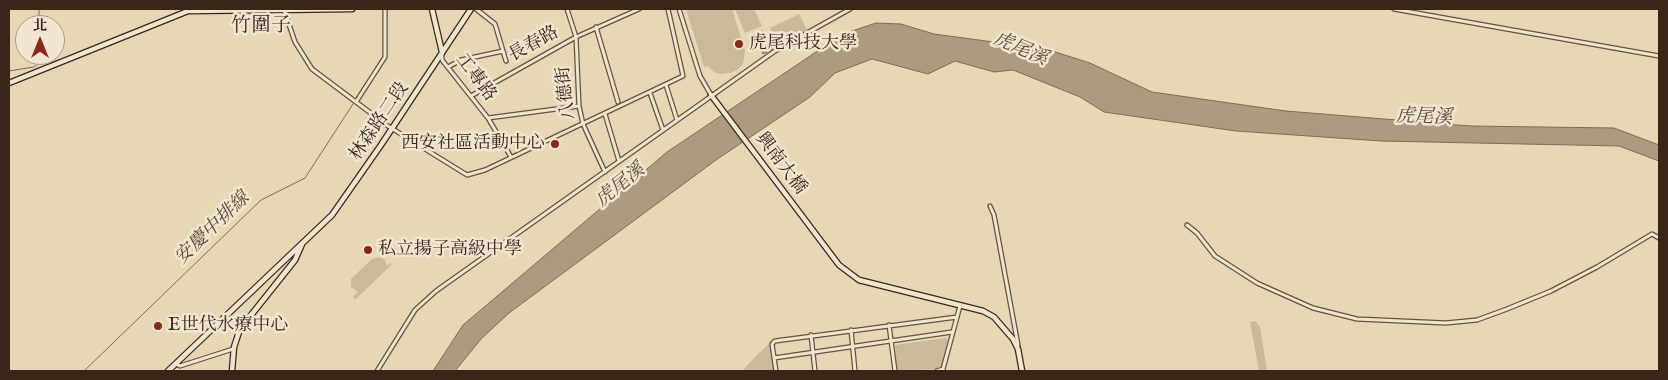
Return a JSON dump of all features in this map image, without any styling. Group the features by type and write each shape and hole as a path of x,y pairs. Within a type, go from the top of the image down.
{"street":[{"path":"9,83 184,12 352,9"},
{"path":"356,102 385,57 385,9"},
{"name":"工專路","path":"432,9 442,52 442,60 488,118 511,157"},
{"name":"林森路二段","path":"168,371 340,206 471,9"},
{"path":"476,9 496,24 506,61"},
{"name":"八德街","path":"567,9 576,37 579,106 583,124 605,172"},
{"name":"長春路","path":"471,96 576,37 640,9"},
{"path":"284,10 290,31 312,69 392,128 463,174 480,172 666,86 683,76 684,72 668,9"},
{"path":"679,9 700,76 712,95"},
{"path":"377,371 415,310 436,291 775,51 850,9"},
{"path":"1394,9 1659,56"},
{"path":"596,28 618,102"},
{"path":"448,67 461,60 503,51"},
{"path":"666,86 677,120"},
{"path":"650,93 663,130"},
{"name":"興南大橋","path":"712,95 839,265 859,280 983,311 994,317 1013,339 1018,349"},
{"path":"488,118 579,106"},
{"path":"605,114 619,161"},
{"path":"990,206 994,215 1022,371"},
{"path":"1187,226 1196,233 1215,256 1257,283 1313,308 1357,319 1446,323 1477,320 1507,309 1551,291 1652,234 1659,238"},
{"path":"232,371 234,349 240,329 295,260 303,243"},
{"path":"937,371 943,370 960,306"},
{"path":"776,371 772,344 775,341 851,329 957,317"},
{"path":"889,325 895,371"},
{"path":"851,329 855,371"},
{"path":"774,358 952,332"},
{"path":"811,335 815,371"},
{"path":"176,364 180,366 234,349"}],"shaded area":[{"path":"686,9 732,9 745,51 743,64 737,70 720,74 714,72 708,66 704,67"},
{"path":"735,9 754,9 762,26 745,33"},
{"path":"799,14 807,30 778,44 770,28"},
{"path":"379,257 385,260 387,266 390,263 392,264 355,300 353,297 358,292 351,287 351,279 372,259"},
{"path":"1255,321 1260,327 1267,371 1259,371 1250,322"},
{"path":"945,338 948,340 941,367 937,369 897,371 895,345"},
{"path":"771,342 774,371 742,371 756,356"}],"water":[{"name":"虎尾溪","path":"876,23 901,24 934,34 1046,49 1090,63 1152,92 1286,111 1470,126 1614,128 1659,145 1659,161 1619,146 1381,141 1236,131 1104,112 1080,97 1013,70 994,72 955,61 928,74 872,59 835,73 810,97 716,160 509,313 481,339 455,371 433,371 463,325 667,152 825,46 852,31"},
{"path":"763,31 772,50 763,54 754,35"}],"waterway":[{"path":"39,9 39,15"},
{"path":"9,71 36,65"},
{"name":"安慶中排線","path":"84,371 261,200 305,178 353,104"}],"place":[{"name":"虎尾科技大學","path":"739,44"},
{"name":"西安社區活動中心","path":"555,144"},
{"name":"私立揚子高級中學","path":"368,250"},
{"name":"E世代水療中心","path":"158,326"}],"district":[{"name":"竹圍子","path":"261,27"}]}
